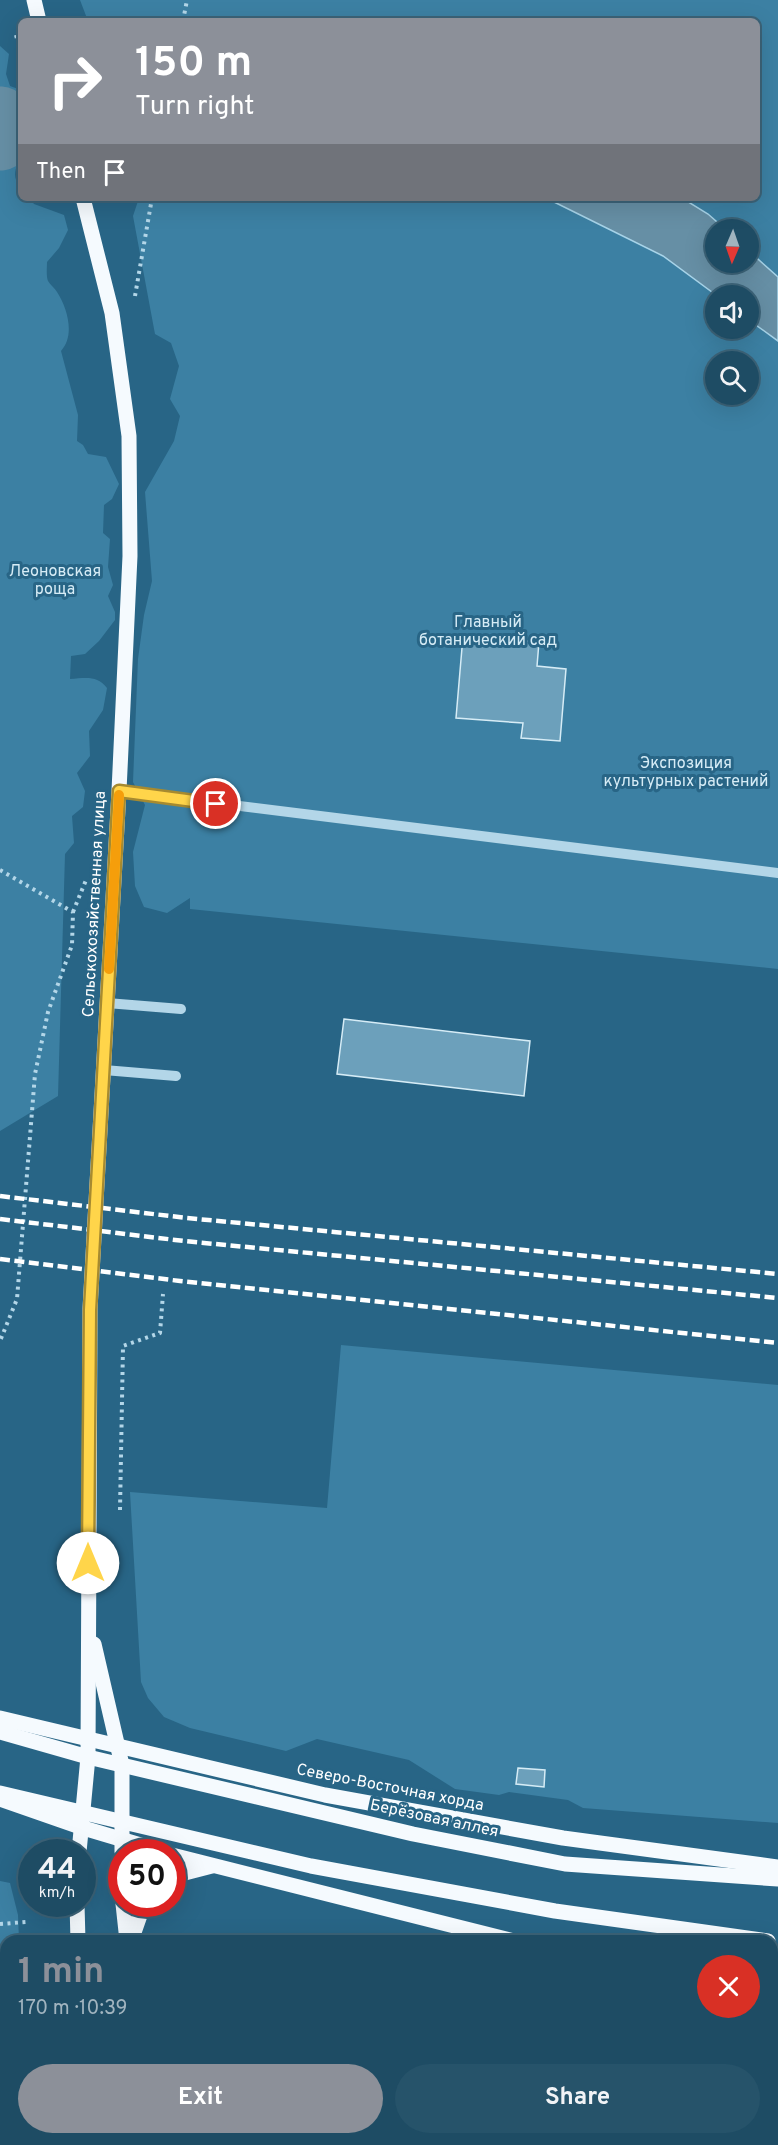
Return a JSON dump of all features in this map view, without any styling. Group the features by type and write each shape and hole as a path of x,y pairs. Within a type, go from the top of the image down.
{"main road":[{"path":"34,0 38,18"},
{"name":"Сельскохозяйственная улица","path":"80,1839 88,1757 90,1310 130,556 129,436 112,313 84,201"},
{"name":"Сельскохозяйственная улица","path":"88,1617 122,1765 122,1839"},
{"name":"Северо-Восточная хорда","path":"0,1718 325,1795 563,1838 778,1867"},
{"name":"Берёзовая аллея","path":"0,1732 88,1757 413,1834 566,1864 778,1879"},
{"path":"0,1793 311,1866 555,1911 727,1935"},
{"path":"0,1798 108,1840"},
{"path":"186,1859 490,1935"},
{"path":"186,1873 212,1866"},
{"path":"77,1917 78,1935"},
{"path":"124,1917 126,1935"},
{"path":"133,1935 139,1917"}],"lane":[{"path":"119,791 778,873"},
{"path":"107,1003 181,1009"},
{"path":"104,1070 176,1076"}],"path":[{"path":"184,18 187,0"},
{"path":"135,299 151,201"},
{"path":"0,870 73,912"},
{"path":"0,1341 17,1299 35,1074 48,1012 72,945 73,912 86,882 87,870"},
{"path":"120,1510 123,1346 160,1333 163,1294"},
{"path":"0,1924 26,1923"}],"green space":[{"name":"Главный ботанический сад","path":"80,0 778,0 778,969 190,909 190,898 167,913 144,907 135,886 133,852 145,805 133,782 138,659 144,615 152,581 145,492 174,441 180,416 170,399 179,366 171,343 155,334 133,216 138,201 760,201 760,18 87,18"},
{"name":"Леоновская роща","path":"0,46 9,54 6,74 10,86 18,89 18,108 13,109 18,122 18,162 15,178 18,185 18,201 32,201 64,215 68,230 59,248 47,262 47,274 48,281 61,299 67,314 68,338 61,351 78,415 77,441 83,445 88,454 106,457 119,484 112,499 104,505 103,533 110,539 108,567 113,585 108,596 115,612 115,620 99,641 85,654 71,656 70,679 95,679 107,688 103,710 89,731 90,756 77,773 85,791 83,807 72,816 74,843 65,854 58,1096 0,1131"},
{"path":"341,1345 778,1385 778,1823 583,1808 568,1800 509,1792 499,1795 455,1789 409,1760 317,1739 286,1751 190,1728 164,1717 148,1698 141,1682 130,1492 327,1508"},
{"path":"0,1881 10,1883 18,1915 19,1935 0,1935"}],"shaded area":[{"path":"552,201 687,201 708,214 714,219 705,219 705,273 759,273 759,260 778,277 778,341 759,327 759,285 705,285 705,287 663,256"}],"building":[{"path":"463,636 539,642 537,666 566,669 560,741 521,738 523,723 456,718"},
{"path":"344,1019 530,1041 524,1096 337,1074"},
{"path":"518,1768 545,1770 544,1787 516,1784"}],"waterway":[{"path":"0,118 3,127 0,139"}],"railway":[{"path":"0,1196 187,1218 778,1274"},
{"path":"0,1219 184,1241 778,1298"},
{"path":"0,1259 180,1281 778,1343"}],"slow traffic":[{"path":"109,969 119,795"}],"route":[{"path":"88,1563 90,1310 119,791 216,804"}],"park label":[{"name":"Экспозиция культурных растений","path":"686,773"}]}
